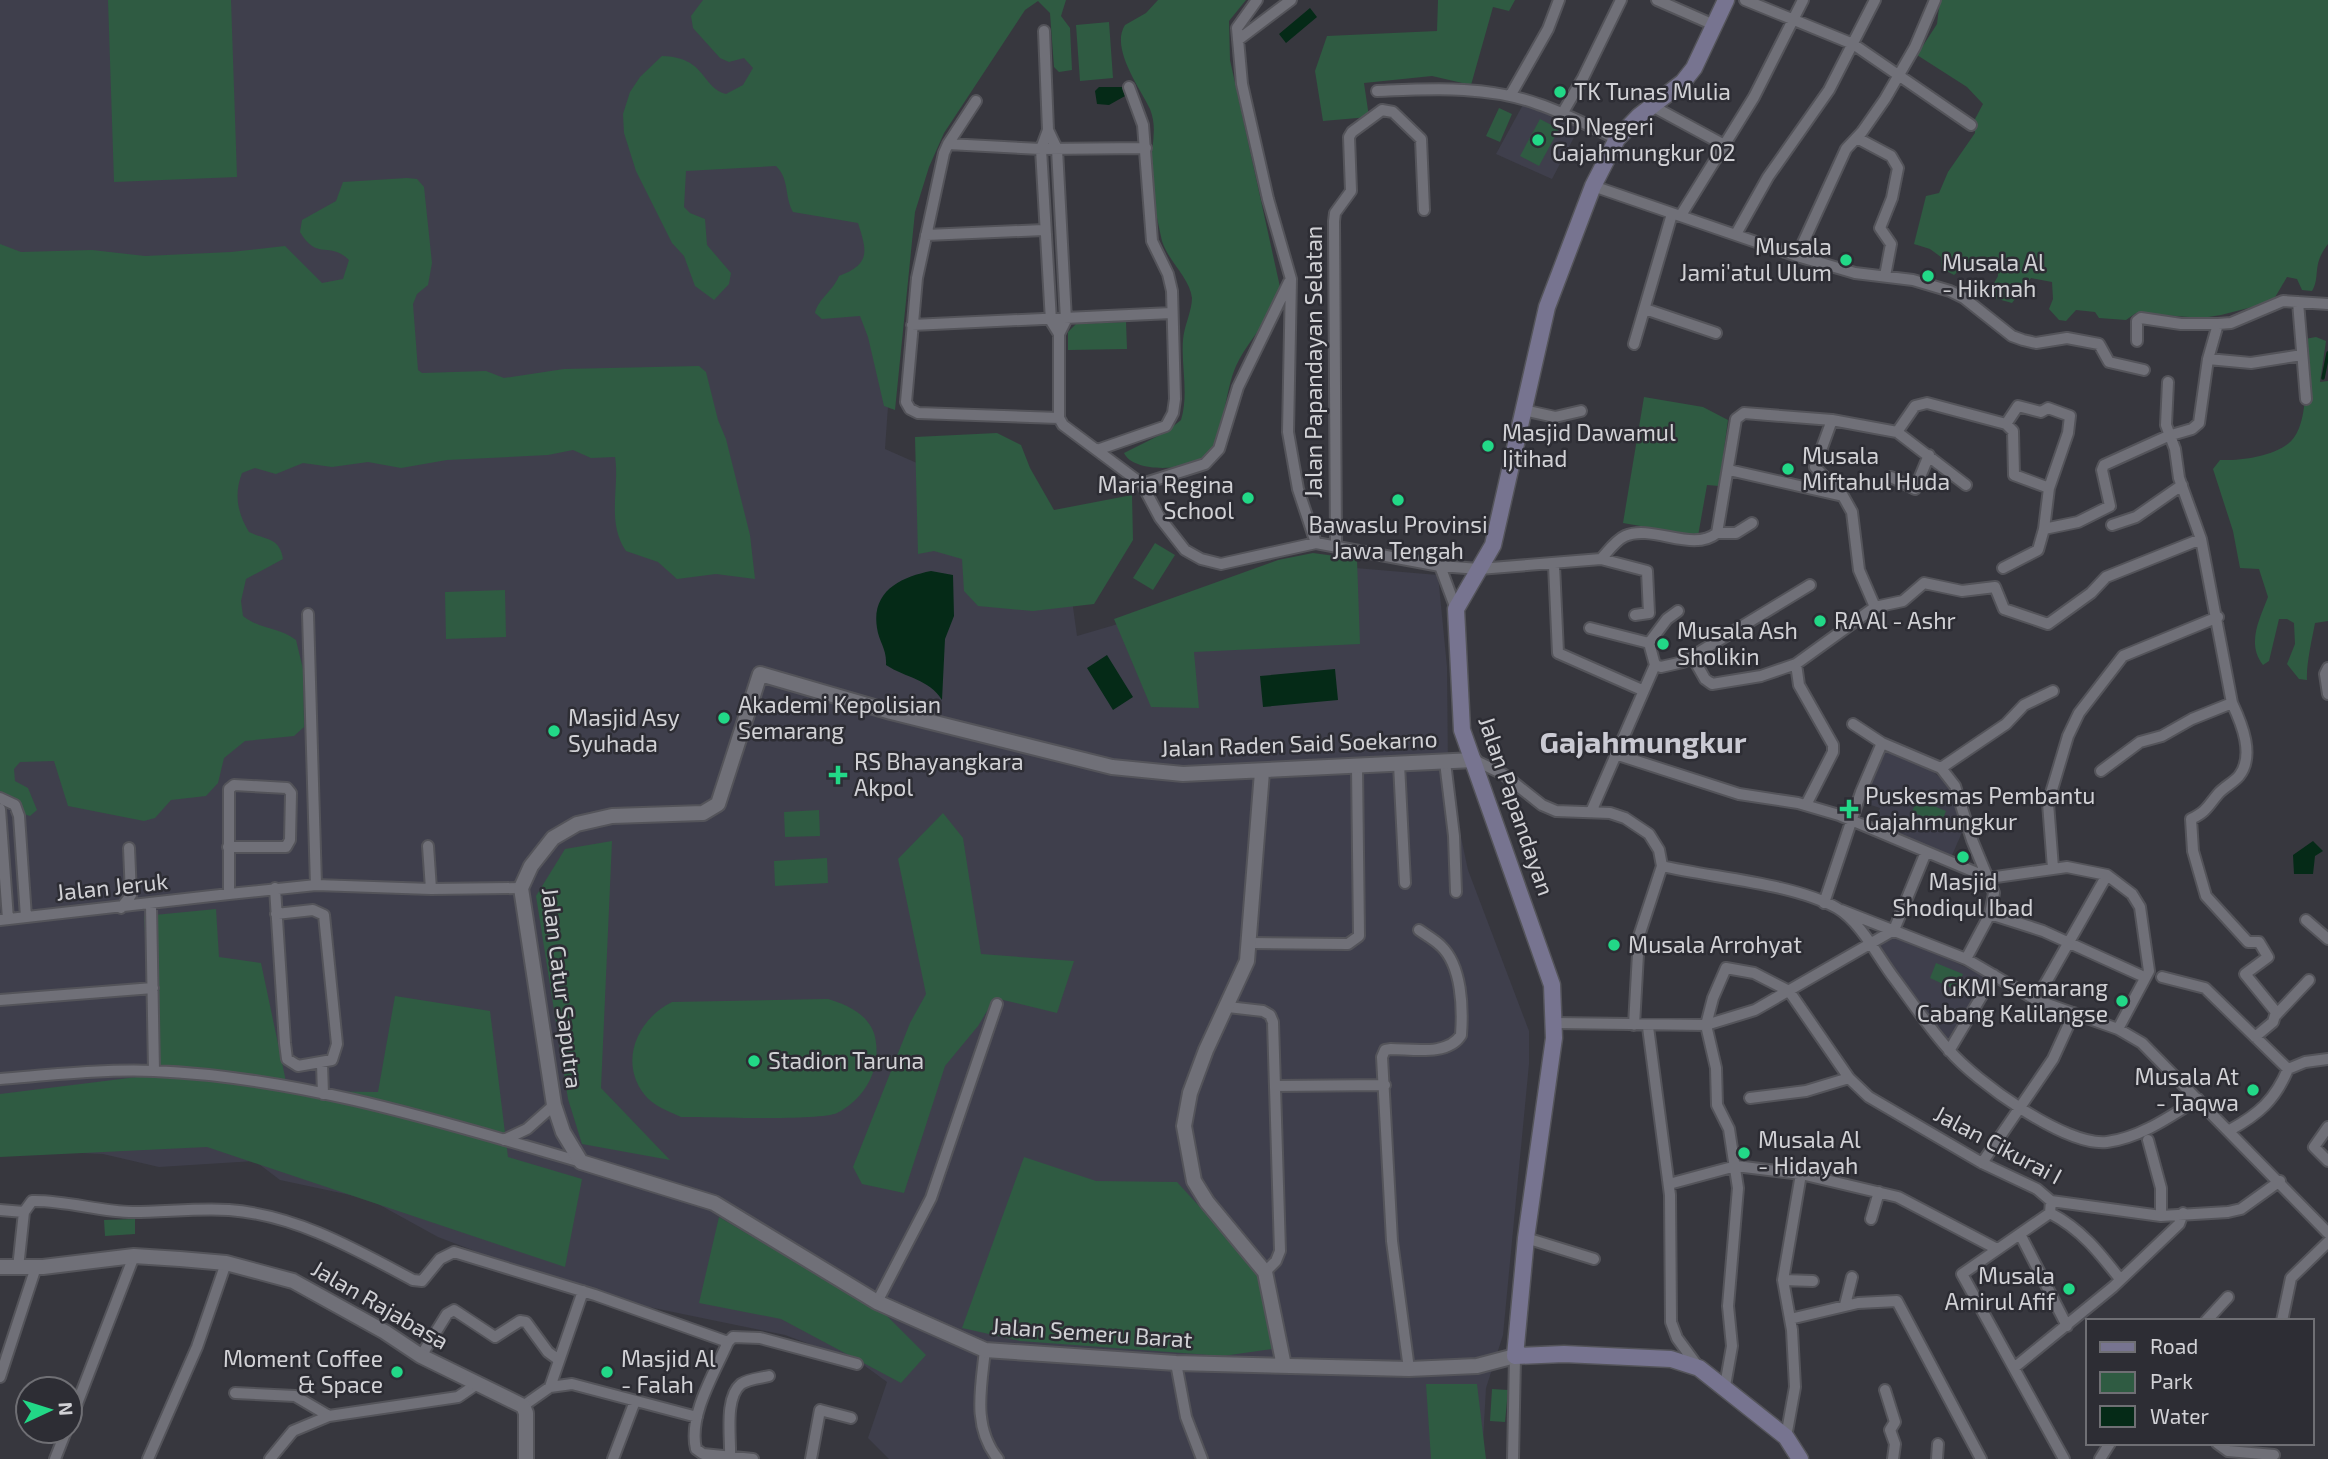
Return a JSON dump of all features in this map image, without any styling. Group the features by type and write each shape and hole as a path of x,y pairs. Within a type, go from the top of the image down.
{"main road":[{"path":"1456,609 1493,545 1547,307 1567,248 1593,186 1617,139 1639,116 1654,107 1695,68 1726,0"},
{"name":"Jalan Papandayan","path":"1456,609 1462,730 1552,985 1555,1023 1526,1238 1515,1356"},
{"path":"1515,1356 1564,1354 1671,1359 1699,1368 1786,1437 1800,1459"}],"street":[{"path":"1257,0 1237,27 1242,84 1268,199 1291,279 1288,432 1298,489 1316,543"},
{"path":"1238,40 1291,0"},
{"path":"1510,96 1548,29 1559,0"},
{"path":"1562,114 1583,78 1621,0"},
{"path":"1657,0 1714,25"},
{"path":"1745,0 1853,44 1971,125"},
{"path":"1634,344 1677,215 1726,146 1794,22 1803,0"},
{"path":"1736,234 1768,177 1829,90 1875,0"},
{"path":"1797,256 1839,161 1898,77 1927,22 1935,0"},
{"path":"1044,31 1048,130 1041,149 1044,230 1051,321 1059,334"},
{"path":"1097,450 1166,426 1173,412 1175,399 1168,274 1152,241 1143,125 1129,88"},
{"path":"1377,91 1442,89 1510,96 1562,114 1617,139"},
{"path":"976,101 943,153 917,278 904,395 910,409 918,413 1059,418"},
{"path":"1654,107 1726,146"},
{"name":"Jalan Papandayan Selatan","path":"1336,547 1334,221 1335,213 1350,191 1349,138 1352,132 1382,110 1393,112 1421,139 1424,210"},
{"path":"1048,130 1057,149 1066,320 1059,334 1059,418 1069,432 1142,484 1160,518 1185,550 1201,559 1221,564 1316,543 1440,566 1479,569 1554,565 1601,559 1647,571 1649,613 1635,615"},
{"path":"1857,138 1891,156 1898,168 1892,198 1880,228 1891,244 1885,276"},
{"path":"948,144 1041,149 1146,148"},
{"path":"1593,186 1797,256 1855,273 1885,276 1957,294 2012,336 2036,343 2067,338 2099,344 2109,362 2144,370"},
{"path":"926,235 1044,230 1051,222 1061,229"},
{"path":"1142,484 1205,464 1219,449 1238,387 1291,279"},
{"path":"2137,341 2137,321 2141,318 2181,324 2218,324 2231,323 2283,302 2328,304"},
{"path":"2298,302 2305,398"},
{"path":"1644,309 1716,333"},
{"path":"912,325 1051,321 1172,313"},
{"path":"2044,529 2078,522 2109,507 2103,466 2168,436 2192,429 2199,423 2208,359 2218,324"},
{"path":"2208,359 2250,363 2302,355"},
{"path":"2168,382 2164,408 2168,436 2175,449 2182,485 2201,539 2218,617 2232,704 2241,723 2247,758 2239,776 2218,793 2206,812 2191,819 2193,852 2206,896 2248,942 2259,942 2268,957 2245,974 2276,1015"},
{"path":"1897,432 1915,406 1927,403 2006,424 2013,430 2014,475 2049,488"},
{"path":"2003,568 2038,550 2044,529 2049,488 2068,433 2070,416 2048,408 2041,412 2018,406 2006,424"},
{"path":"1523,410 1555,416 1581,411"},
{"path":"1717,533 1738,415 1744,413 1832,420 1897,432 1966,485"},
{"path":"1832,420 1815,467 1843,496 1852,512 1859,570 1875,607"},
{"path":"1891,477 1914,489 1929,455"},
{"path":"1729,470 1843,496"},
{"path":"2112,524 2136,517 2182,485"},
{"path":"1601,559 1626,535 1637,533 1704,540 1717,533 1736,533 1752,523"},
{"path":"1692,656 1705,680 1712,684 1761,676 1796,664 1875,607 1902,601 1924,583 1962,591 1995,587 2004,609 2048,624 2091,593 2106,577 2201,539"},
{"path":"1554,565 1558,653 1642,690"},
{"path":"1440,566 1456,609"},
{"path":"1656,665 1673,665 1692,656 1810,585"},
{"path":"1649,643 1667,620 1678,611"},
{"path":"308,614 316,885"},
{"path":"2053,868 2048,803 2068,736 2079,713 2123,656 2218,617"},
{"path":"1590,628 1649,643"},
{"path":"1591,813 1642,690 1656,665 1649,643"},
{"path":"1796,664 1800,685 1833,745 1833,752 1806,805"},
{"path":"2328,668 2325,674 2328,694"},
{"name":"Jalan Raden Said Soekarno","path":"760,674 891,712 1112,767 1172,774 1262,772 1474,760"},
{"name":"Jalan Catur Saputra","path":"581,1162 563,1132 554,1105 521,888 544,848 564,830 577,824 612,816 702,813 719,804 760,674"},
{"path":"1941,768 2006,724 2024,705 2053,691"},
{"path":"2101,771 2140,742 2162,736 2192,719 2232,704"},
{"path":"1853,724 1882,743 1941,768 1961,799 1972,841 1994,894 1990,914 1966,959"},
{"path":"1824,903 1882,743"},
{"path":"1615,754 1739,794 1806,805 1852,821 1989,878 2053,868 2080,867 2108,875 2132,894 2140,907 2149,971 2118,1029"},
{"path":"1474,760 1503,774 1549,808 1625,817 1649,834 1659,850 1662,866 1640,936 1634,1026"},
{"path":"1445,762 1454,836 1456,892"},
{"path":"1399,764 1405,883"},
{"path":"1249,943 1348,944 1359,936 1357,767"},
{"path":"1262,772 1247,961 1206,1050 1190,1093 1184,1126 1194,1181 1207,1202 1265,1272 1284,1366"},
{"path":"228,846 286,847 290,840 290,790 231,786 228,846 229,894"},
{"path":"0,798 15,804 19,816 26,917"},
{"path":"0,809 4,919"},
{"path":"428,846 430,889"},
{"path":"121,908 131,895 129,848"},
{"path":"1555,1023 1648,1027 1706,1025 1735,1019 1789,992 1894,930 1926,852"},
{"path":"1662,866 1780,890 1824,903 1966,959 2036,1000 2118,1029 2142,1043 2318,1221 2327,1241 2291,1278 2282,1319"},
{"path":"2036,1000 2108,875"},
{"name":"Jalan Jeruk","path":"4,919 316,885 430,889 521,888"},
{"path":"275,888 276,914 287,1059 298,1066 322,1064 332,1060 337,1044 324,915 313,910 276,914"},
{"path":"150,905 154,1071"},
{"path":"1839,909 1871,946 1949,1051 1971,1071 2022,1107 2081,1139 2106,1142 2160,1123 2198,1099"},
{"path":"1990,914 2070,944 2140,975"},
{"path":"2306,920 2328,939"},
{"path":"1409,1370 1392,1241 1385,1050 1442,1049 1457,1041 1461,1035 1462,1012 1455,970 1443,947 1419,930"},
{"path":"1725,1386 1732,1346 1728,1306 1737,1224 1736,1166 1729,1129 1717,1105 1716,1068 1706,1025 1713,998 1726,968 1754,973 1789,992"},
{"path":"1949,1051 1994,975"},
{"path":"2162,977 2205,988 2288,1069"},
{"path":"2255,1037 2309,980"},
{"path":"0,1000 153,988"},
{"name":"Jalan Cikurai I","path":"1789,992 1849,1078 1869,1097 1982,1163 2036,1189 2051,1200 2161,1216 2241,1209 2280,1181"},
{"path":"877,1302 931,1198 997,1004"},
{"path":"1228,1007 1263,1011 1270,1015 1280,1251 1276,1261 1265,1272"},
{"path":"1982,1163 2053,1059 2074,1013"},
{"path":"1648,1027 1669,1184 1671,1322 1677,1338 1699,1368"},
{"path":"2230,1130 2269,1104 2279,1091 2288,1069 2305,1062 2328,1059"},
{"path":"322,1064 323,1094"},
{"path":"0,1079 154,1071 323,1094 581,1162"},
{"path":"1750,1098 1805,1091 1849,1078"},
{"path":"1275,1086 1385,1086"},
{"path":"504,1140 527,1129 554,1105"},
{"path":"2328,1126 2314,1147 2328,1161"},
{"path":"2148,1140 2161,1188 2161,1216"},
{"name":"Jalan Semeru Barat","path":"581,1162 713,1203 877,1302 985,1350 1177,1363 1409,1370 1477,1366 1515,1356"},
{"path":"1669,1184 1736,1166 1801,1174 1898,1197 1997,1249"},
{"path":"1786,1437 1795,1387 1790,1319 1783,1280 1801,1174"},
{"path":"1871,1219 1879,1192"},
{"path":"2050,1213 2051,1200"},
{"path":"18,1268 24,1212 32,1201 135,1212 206,1209 254,1213 285,1221 359,1249 412,1280 422,1281 439,1259 454,1252 644,1311 728,1342"},
{"path":"0,1210 24,1212"},
{"path":"2050,1213 1963,1273 1963,1276 2064,1459"},
{"path":"2050,1213 2071,1224 2086,1238 2120,1279"},
{"path":"2015,1367 2120,1279 2179,1224 2183,1213"},
{"path":"2020,1234 2067,1326"},
{"path":"1526,1238 1594,1259"},
{"path":"84,1386 134,1256"},
{"name":"Jalan Rajabasa","path":"0,1267 36,1268 134,1256 226,1264 293,1281 385,1332 421,1356 523,1406"},
{"path":"148,1459 197,1347 226,1264"},
{"path":"0,1377 36,1268"},
{"path":"1845,1306 1852,1277"},
{"path":"1783,1280 1813,1281"},
{"path":"550,1387 583,1291"},
{"path":"2208,1319 2228,1297"},
{"path":"1790,1319 1845,1306 1893,1300 1900,1304 1981,1459"},
{"path":"421,1356 447,1314 454,1310 495,1337 520,1321 526,1322 548,1352 559,1360"},
{"path":"753,1459 703,1454 695,1449 697,1417 728,1342 737,1335 751,1337 857,1364"},
{"path":"985,1350 979,1409 982,1430 998,1459"},
{"name":"Jalan Papandayan","path":"1513,1459 1515,1356"},
{"path":"1177,1363 1186,1417 1202,1459"},
{"path":"730,1457 732,1406 736,1392 741,1385 769,1376"},
{"path":"270,1459 293,1431 329,1416 458,1397 477,1384"},
{"path":"526,1459 526,1413 523,1406 550,1387 572,1384 697,1417"},
{"path":"1885,1390 1895,1422 1890,1430 1895,1444 1892,1459"},
{"path":"235,1393 295,1396 329,1416"},
{"path":"613,1459 635,1401"},
{"path":"811,1459 820,1410 851,1418"},
{"path":"1937,1459 1938,1444"},
{"path":"2220,1445 2228,1451 2274,1457"}],"shaded area":[{"name":"Akademi Kepolisian Semarang","path":"0,0 1023,0 955,94 902,208 885,449 944,475 1072,600 1077,636 1320,565 1438,575 1447,667 1448,769 1459,828 1468,870 1529,1031 1529,1064 1503,1335 1486,1388 1482,1459 889,1459 868,1438 887,1382 861,1363 785,1335 644,1306 527,1271 438,1237 369,1199 280,1180 255,1161 159,1167 103,1154 36,1151 0,1156"},
{"name":"SD Negeri Gajahmungkur 02","path":"1525,101 1580,126 1552,179 1496,154"},
{"path":"1882,747 1926,766 1953,788 1964,813 1963,830 1950,860 1873,828 1880,808 1859,801"},
{"path":"1893,933 1997,982 1954,1052 1872,947"}],"green space":[{"path":"108,0 231,0 237,177 114,182"},
{"path":"703,0 1066,0 1061,16 1070,28 1072,70 1059,72 1054,67 1050,13 1038,1 1025,10 944,133 929,167 915,212 895,410 884,406 868,337 860,316 822,319 815,313 839,276 857,267 864,255 858,223 793,212 785,182 776,166 686,171 684,207 690,213 705,219 707,245 731,273 729,284 714,300 695,286 684,256 672,243 636,171 624,133 623,114 630,92 640,77 662,56 687,61 712,85 726,94 743,85 753,68 744,58 729,62 720,58 693,28 691,16"},
{"path":"1158,0 1246,0 1229,21 1230,60 1280,287 1273,308 1236,366 1215,444 1210,452 1192,463 1166,468 1140,465 1124,453 1166,432 1181,420 1185,390 1183,340 1192,298 1187,283 1162,241 1151,176 1154,131 1152,116 1128,68 1121,45 1121,34 1125,25 1146,13"},
{"path":"1438,0 1515,0 1509,11 1493,7 1471,85 1432,76 1364,83 1369,117 1323,121 1315,71 1327,36 1437,31"},
{"path":"1940,0 2328,0 2328,244 2320,259 2312,291 2302,290 2297,279 2287,277 2274,299 2221,315 2202,318 2136,313 2126,320 2099,318 2095,312 2076,310 2066,321 2059,320 2049,309 2053,299 2052,282 2031,278 2012,303 1987,296 1998,276 1997,263 1975,257 1954,275 1941,268 1941,257 1930,249 1914,244 1926,196 1939,193 1948,172 1975,133 1975,119 1983,104 1967,87 1917,55 1937,24"},
{"path":"1109,22 1113,78 1080,81 1076,25"},
{"path":"1499,108 1512,114 1500,142 1486,136"},
{"path":"1540,119 1559,129 1539,166 1520,156"},
{"path":"417,179 424,187 432,263 428,285 417,294 413,304 418,370 422,373 486,371 504,378 564,369 699,366 706,372 718,420 726,439 750,535 755,579 716,574 677,579 658,562 626,551 620,540 615,516 615,457 591,458 573,450 548,455 447,460 401,468 368,462 332,467 303,463 276,474 255,468 242,473 238,488 239,510 249,532 275,543 283,559 246,579 241,601 243,616 296,640 303,669 304,727 294,736 245,741 224,758 218,783 206,796 171,800 155,818 144,821 68,806 54,761 20,762 14,769 15,781 28,788 37,810 30,816 24,814 17,799 0,791 0,244 21,252 92,250 145,256 231,252 285,246 322,283 343,279 349,260 342,254 318,249 306,241 300,232 302,220 336,201 343,182"},
{"path":"1126,322 1127,349 1068,350 1068,332 1076,324"},
{"path":"2316,337 2326,341 2320,382 2328,381 2328,621 2315,623 2307,680 2299,679 2287,664 2295,644 2294,623 2287,619 2279,619 2269,661 2263,665 2258,657 2255,648 2256,631 2268,597 2259,569 2240,568 2233,531 2213,469 2220,460 2271,453 2289,443 2295,436 2305,403 2305,339"},
{"path":"1644,397 1703,407 1728,420 1719,486 1707,485 1698,536 1623,523"},
{"path":"997,433 1021,445 1030,468 1054,510 1132,495 1133,540 1094,604 1033,611 978,606 964,591 962,559 934,551 918,554 915,437"},
{"path":"1155,543 1175,555 1153,590 1133,578"},
{"path":"1313,553 1357,559 1360,644 1194,652 1199,708 1151,707 1114,619 1278,560"},
{"path":"505,590 506,637 446,639 445,592"},
{"path":"1917,799 1946,811 1941,824 1912,812"},
{"path":"819,810 820,836 785,837 784,812"},
{"path":"943,813 963,838 981,954 1074,961 1057,1013 995,998 978,1026 945,1066 904,1193 862,1184 853,1167 910,1023 926,994 898,859"},
{"path":"612,841 601,1088 670,1160 582,1144 568,1099 536,896 565,849"},
{"path":"827,858 828,883 775,886 774,861"},
{"path":"216,909 219,957 261,963 288,1091 378,1092 395,996 490,1011 508,1157 582,1179 565,1267 207,1147 0,1157 0,1094 153,1075 144,916"},
{"path":"1936,963 1963,974 1956,990 1930,978"},
{"name":"Stadion Taruna","path":"828,999 852,1009 865,1019 874,1034 877,1054 872,1074 862,1093 837,1113 787,1118 681,1117 652,1102 636,1081 633,1054 636,1041 650,1018 672,1002"},
{"path":"1024,1157 1096,1181 1177,1182 1261,1274 1272,1349 1223,1356 1020,1341 962,1328"},
{"path":"719,1217 886,1315 926,1355 901,1383 781,1319 699,1303"},
{"path":"135,1219 135,1234 105,1236 104,1220"},
{"path":"1426,1384 1477,1384 1486,1459 1431,1459"},
{"path":"1492,1389 1508,1390 1505,1422 1490,1421"}],"water":[{"path":"1310,8 1317,17 1286,43 1279,34"},
{"path":"1099,87 1122,87 1125,96 1109,105 1097,104 1095,91"},
{"path":"931,571 953,575 954,616 945,639 942,700 924,683 886,665 877,628 879,604 890,588 909,577"},
{"path":"1107,655 1133,697 1113,710 1087,668"},
{"path":"1335,669 1338,700 1263,707 1260,676"},
{"path":"2313,841 2323,851 2315,856 2313,874 2294,874 2293,855"}],"waterway":[{"path":"2323,378 2328,353"}],"place":[{"name":"TK Tunas Mulia","path":"1560,92"},
{"name":"SD Negeri Gajahmungkur 02","path":"1538,140"},
{"name":"Musala Jami'atul Ulum","path":"1846,260"},
{"name":"Musala Al - Hikmah","path":"1928,276"},
{"name":"Masjid Dawamul Ijtihad","path":"1488,446"},
{"name":"Musala Miftahul Huda","path":"1788,469"},
{"name":"Maria Regina School","path":"1248,498"},
{"name":"Bawaslu Provinsi Jawa Tengah","path":"1398,500"},
{"name":"RA Al - Ashr","path":"1820,621"},
{"name":"Musala Ash Sholikin","path":"1663,644"},
{"name":"Akademi Kepolisian Semarang","path":"724,718"},
{"name":"Masjid Asy Syuhada","path":"554,731"},
{"name":"RS Bhayangkara Akpol","path":"838,775"},
{"name":"Puskesmas Pembantu Gajahmungkur","path":"1849,809"},
{"name":"Masjid Shodiqul Ibad","path":"1963,857"},
{"name":"Musala Arrohyat","path":"1614,945"},
{"name":"GKMI Semarang Cabang Kalilangse","path":"2122,1001"},
{"name":"Stadion Taruna","path":"754,1061"},
{"name":"Musala At - Taqwa","path":"2253,1090"},
{"name":"Musala Al - Hidayah","path":"1744,1153"},
{"name":"Musala Amirul Afif","path":"2069,1289"},
{"name":"Moment Coffee & Space","path":"397,1372"},
{"name":"Masjid Al - Falah","path":"607,1372"}],"district":[{"name":"Gajahmungkur","path":"1643,743"}]}
